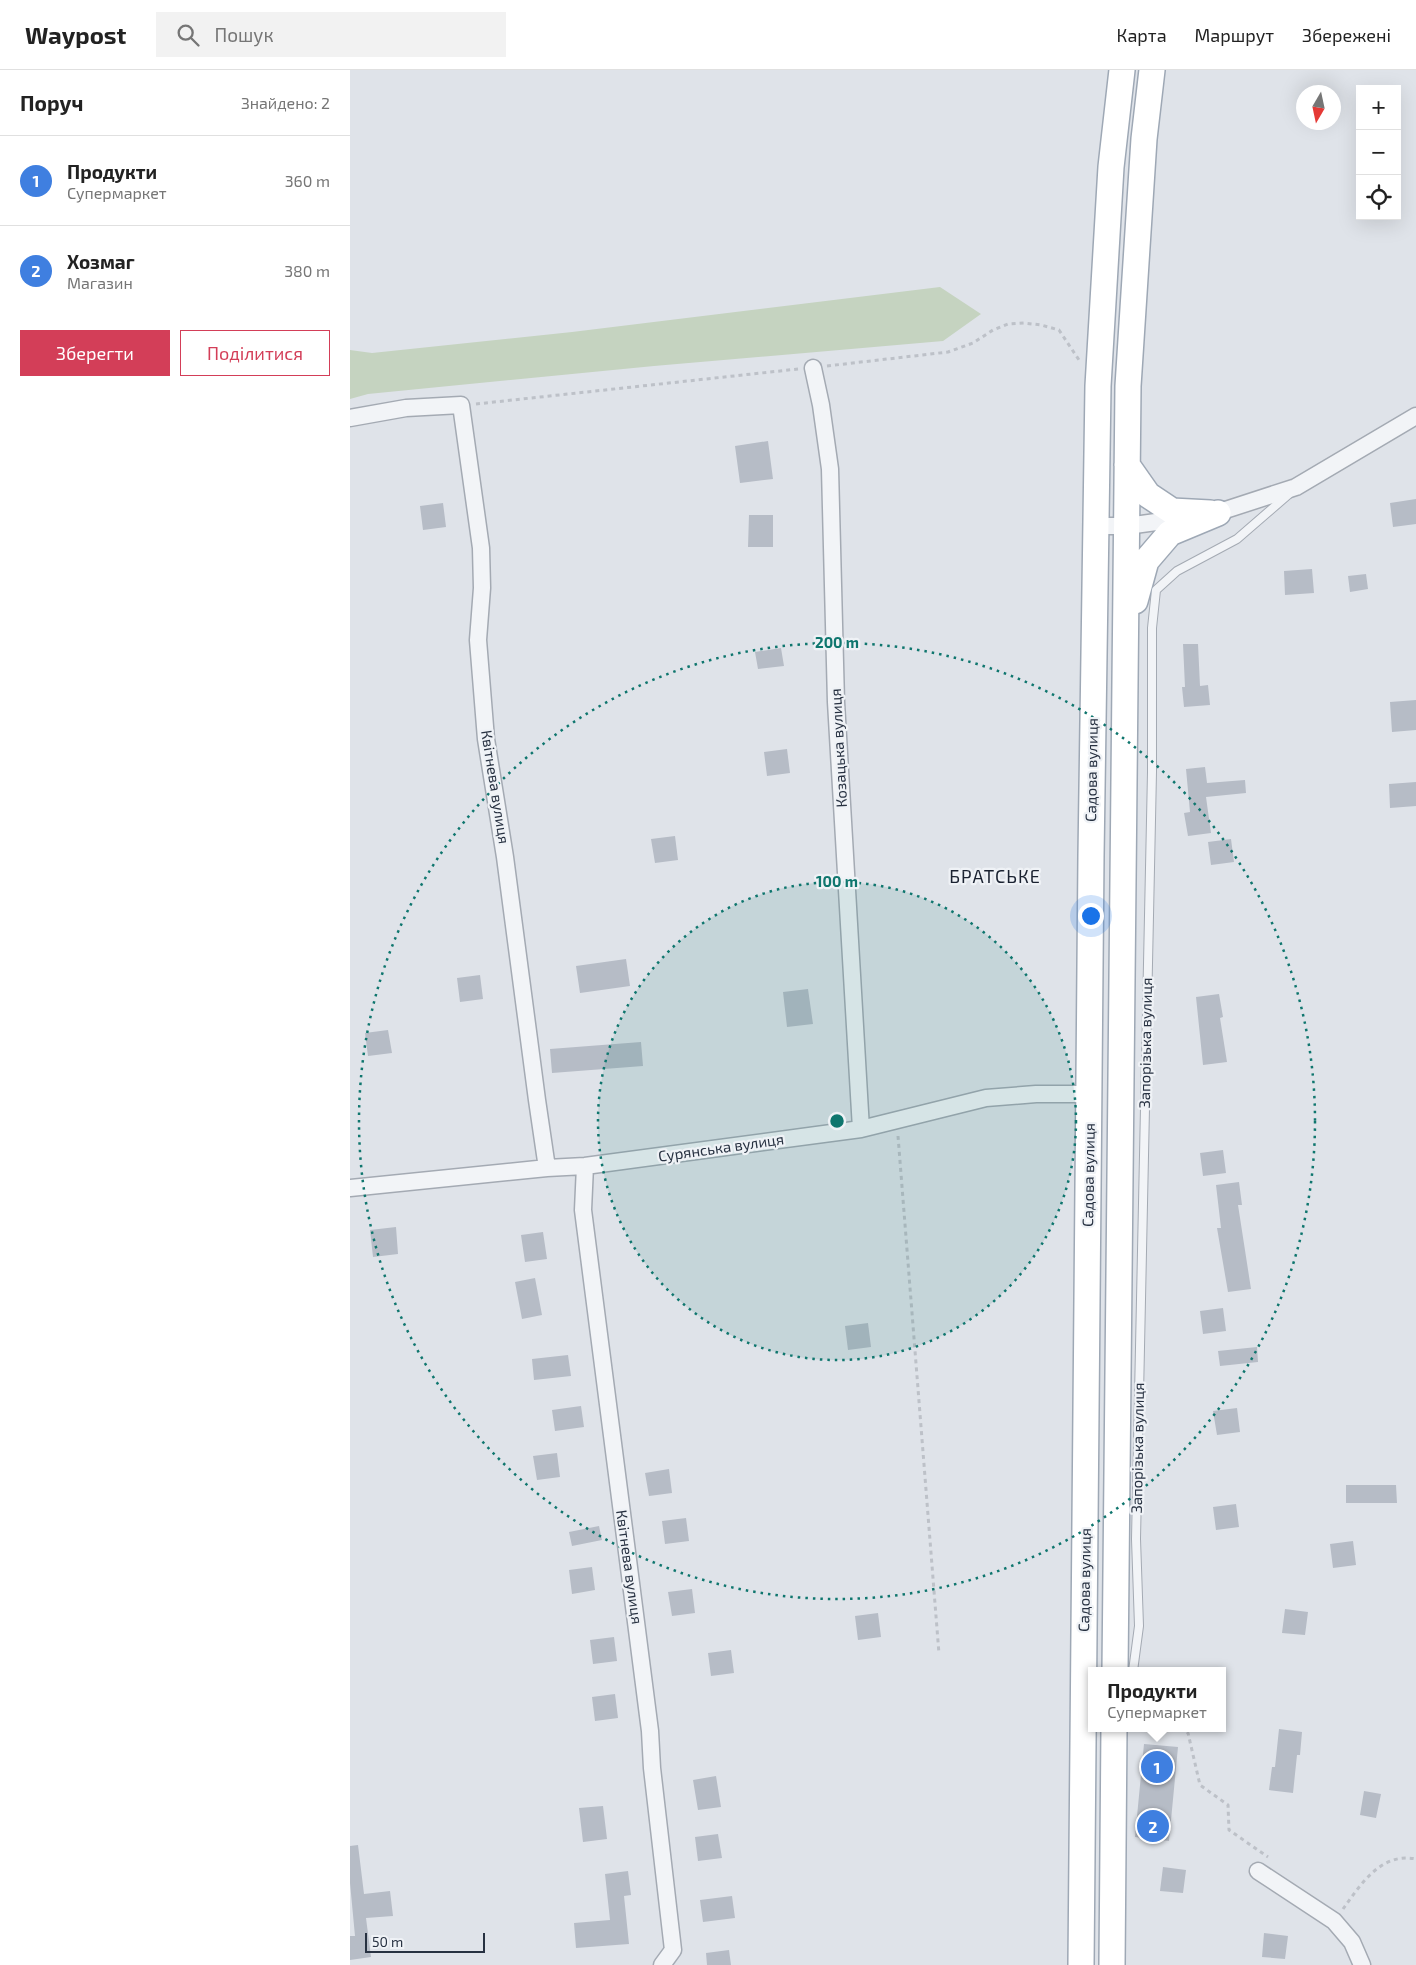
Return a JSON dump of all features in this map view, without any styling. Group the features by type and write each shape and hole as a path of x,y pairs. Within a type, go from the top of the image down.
{"main road":[{"name":"Садова вулиця","path":"1079,1962 1098,386 1111,167 1122,70"},
{"name":"Садова вулиця","path":"1115,1667 1128,386 1144,139 1152,70"},
{"path":"1127,465 1148,495 1172,510 1218,514"},
{"path":"1126,632 1146,562 1170,533 1218,514"},
{"path":"1112,1965 1114,1732"}],"street":[{"name":"Козацька вулиця","path":"812,368 821,405 830,469 836,702 862,1129"},
{"path":"350,418 406,408 461,405"},
{"name":"Квітнева вулиця","path":"461,405 480,548 482,588 478,640 486,739 505,857 547,1168"},
{"path":"1096,526 1127,520 1218,514 1296,487 1416,416"},
{"name":"Сурянська вулиця","path":"350,1188 547,1168 585,1166 862,1129 986,1098 1036,1094 1090,1094"},
{"name":"Квітнева вулиця","path":"585,1166 583,1210 649,1722 652,1768 674,1958 662,1965"},
{"path":"1258,1871 1334,1921 1352,1942 1362,1965"}],"lane":[{"name":"Запорізька вулиця","path":"1134,1667 1139,1626 1136,1529 1152,772 1152,628 1156,590 1177,572 1238,539 1296,487"}],"path":[{"path":"461,405 523,400 948,352 973,343 993,330 1008,324 1041,324 1059,330 1079,360 1100,360"},
{"path":"897,1120 939,1654"},
{"path":"1186,1732 1200,1785 1228,1805 1229,1830 1281,1866 1282,1886"},
{"path":"1334,1921 1363,1881 1376,1868 1392,1860 1416,1859"}],"green space":[{"path":"940,287 981,314 943,341 654,366 368,394 350,399 350,350 372,353 572,332"}],"building":[{"path":"768,441 773,479 740,483 735,446"},
{"path":"1416,499 1416,524 1393,527 1390,503"},
{"path":"443,503 446,527 423,530 420,506"},
{"path":"749,515 773,515 773,547 748,547"},
{"path":"1312,569 1314,593 1285,595 1284,571"},
{"path":"1366,574 1368,589 1350,592 1348,576"},
{"path":"1183,644 1198,644 1200,686 1208,685 1210,705 1184,707 1182,687 1185,687"},
{"path":"781,648 784,666 758,669 755,652"},
{"path":"1416,700 1416,730 1392,732 1390,702"},
{"path":"787,749 790,773 767,776 764,752"},
{"path":"1205,767 1207,783 1245,780 1246,793 1206,797 1211,833 1188,836 1184,813 1190,812 1186,769"},
{"path":"1416,782 1416,806 1390,808 1389,784"},
{"path":"675,836 678,860 655,863 651,839"},
{"path":"1231,839 1234,862 1211,865 1208,842"},
{"path":"626,959 630,986 580,993 576,966"},
{"path":"480,975 483,999 460,1002 457,978"},
{"path":"808,989 813,1024 787,1027 783,992"},
{"path":"1219,994 1223,1017 1220,1018 1227,1062 1203,1065 1196,997"},
{"path":"388,1030 392,1053 368,1056 365,1033"},
{"path":"641,1042 643,1066 552,1073 550,1049"},
{"path":"1223,1150 1226,1173 1203,1176 1200,1153"},
{"path":"1239,1182 1242,1205 1238,1205 1251,1289 1228,1292 1217,1228 1221,1228 1216,1185"},
{"path":"396,1227 398,1254 373,1257 370,1230"},
{"path":"543,1232 547,1259 525,1262 521,1235"},
{"path":"535,1278 542,1315 522,1319 515,1282"},
{"path":"1223,1308 1226,1331 1203,1334 1200,1311"},
{"path":"868,1323 871,1347 848,1350 845,1326"},
{"path":"1257,1347 1258,1362 1220,1366 1218,1351"},
{"path":"568,1355 571,1376 534,1380 532,1359"},
{"path":"581,1406 584,1427 555,1431 552,1410"},
{"path":"1237,1408 1240,1432 1217,1435 1213,1411"},
{"path":"557,1453 560,1477 537,1480 533,1456"},
{"path":"669,1469 672,1493 649,1496 645,1473"},
{"path":"1346,1485 1396,1485 1397,1503 1346,1503"},
{"path":"1236,1504 1239,1527 1216,1530 1213,1507"},
{"path":"686,1518 689,1541 665,1544 662,1521"},
{"path":"599,1526 602,1540 572,1546 569,1532"},
{"path":"1353,1541 1356,1565 1333,1568 1330,1544"},
{"path":"592,1567 595,1590 572,1594 569,1570"},
{"path":"692,1589 695,1613 672,1616 668,1592"},
{"path":"1285,1609 1308,1612 1305,1635 1282,1633"},
{"path":"878,1613 881,1637 858,1640 855,1616"},
{"path":"614,1637 617,1661 593,1664 590,1640"},
{"path":"731,1650 734,1673 711,1676 708,1653"},
{"path":"615,1694 618,1718 595,1721 592,1697"},
{"path":"1279,1729 1302,1732 1300,1755 1297,1755 1293,1793 1269,1790 1272,1767 1275,1767"},
{"path":"1144,1744 1178,1747 1169,1841 1135,1837"},
{"path":"716,1776 721,1807 698,1810 693,1780"},
{"path":"1364,1791 1381,1794 1376,1818 1360,1815"},
{"path":"603,1806 607,1839 583,1842 579,1808"},
{"path":"718,1834 722,1858 698,1861 695,1837"},
{"path":"358,1845 364,1894 390,1891 393,1916 366,1918 371,1957 350,1960 350,1936 355,1936 350,1883 350,1846"},
{"path":"1163,1867 1186,1870 1183,1893 1160,1891"},
{"path":"628,1871 631,1895 624,1896 629,1944 576,1948 574,1923 610,1920 605,1874"},
{"path":"732,1896 735,1918 703,1922 700,1900"},
{"path":"1264,1933 1288,1936 1285,1959 1262,1957"},
{"path":"729,1950 731,1965 707,1965 706,1953"}],"place":[{"name":"Продукти","path":"1157,1767"},
{"name":"Хозмаг","path":"1153,1826"}],"district":[{"name":"БРАТСЬКЕ","path":"995,877"}]}
